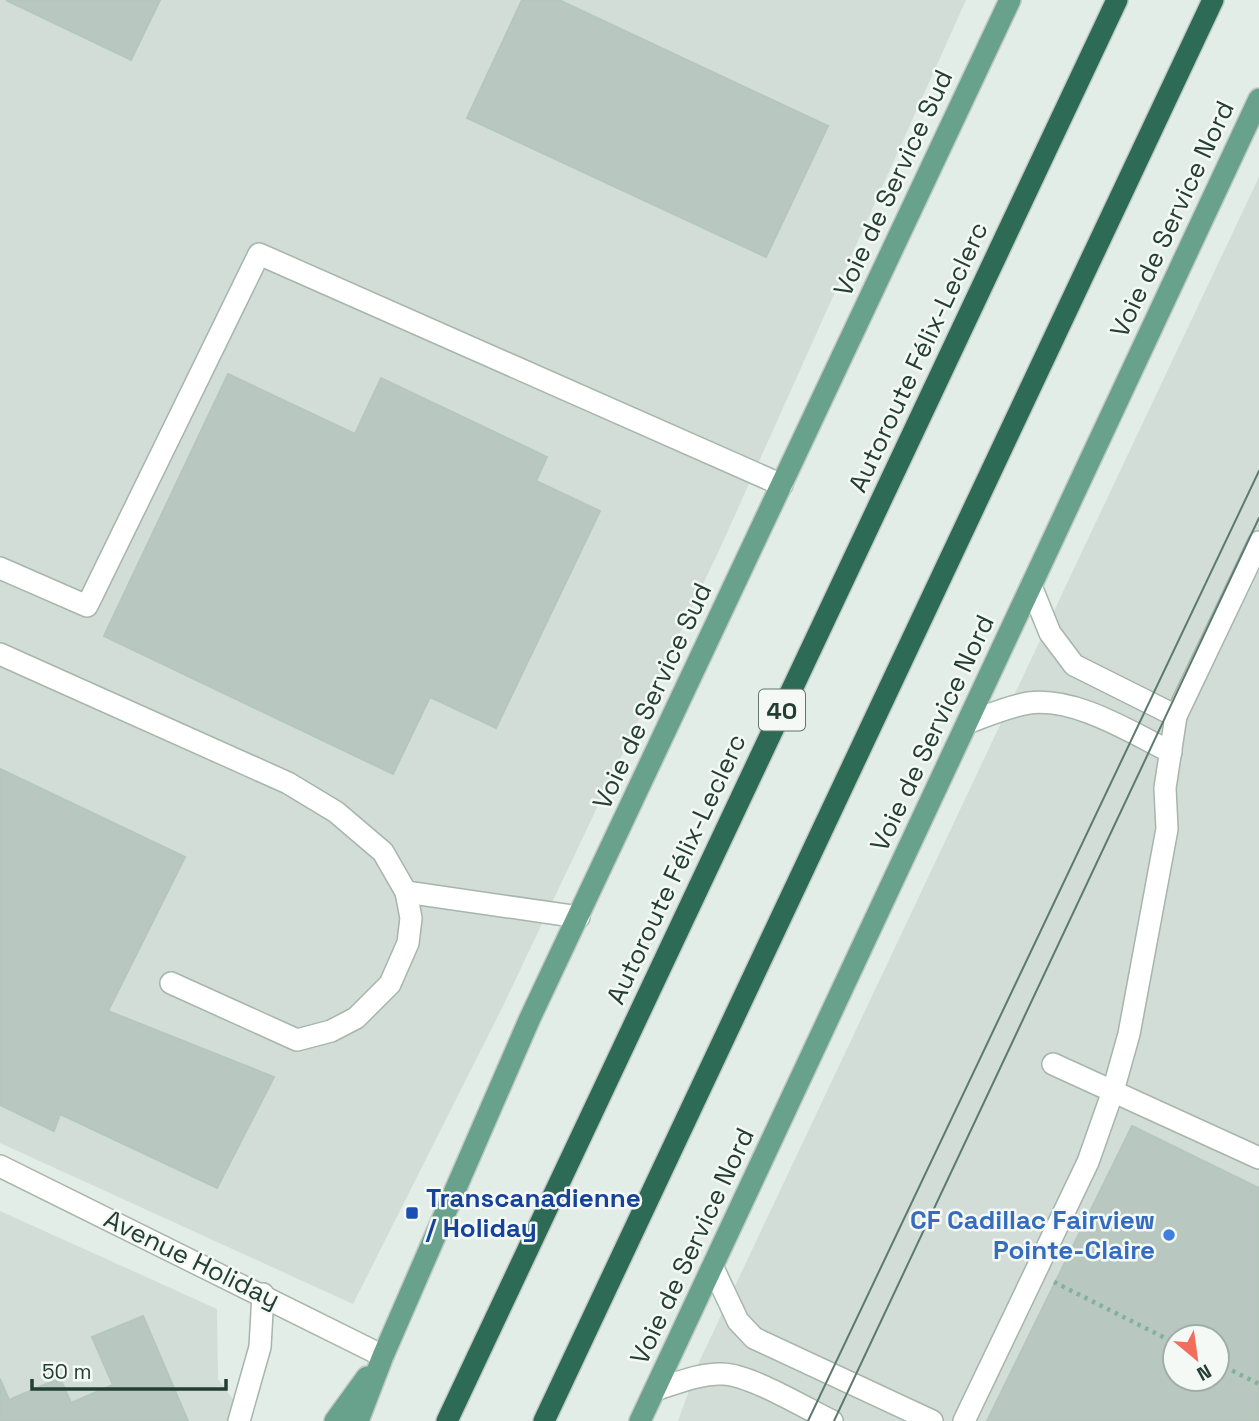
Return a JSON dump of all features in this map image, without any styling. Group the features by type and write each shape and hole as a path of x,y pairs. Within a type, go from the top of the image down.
{"highway":[{"name":"Autoroute Félix-Leclerc","path":"447,1421 1117,0"},
{"path":"544,1421 1213,0"}],"main road":[{"name":"Voie de Service Sud","path":"358,1421 383,1356 530,1018 1010,0"},
{"name":"Voie de Service Nord","path":"640,1421 1259,99"},
{"path":"335,1421 383,1356"}],"street":[{"path":"0,568 87,606 259,254 782,485"},
{"path":"964,1421 1088,1162 1113,1091 1129,1034 1167,829 1165,788 1176,716 1259,542"},
{"path":"1031,586 1050,633 1074,665 1176,716"},
{"path":"0,654 288,783 330,808 383,852 406,892 411,918 408,943 390,984 356,1018 331,1031 297,1040 171,983"},
{"path":"967,723 1015,705 1057,704 1093,716 1171,752"},
{"path":"406,892 579,916"},
{"path":"1053,1063 1259,1158"},
{"name":"Avenue Holiday","path":"0,1166 263,1294 383,1356"},
{"path":"713,1268 732,1311 754,1338 932,1421"},
{"path":"239,1421 260,1347 263,1294"},
{"path":"655,1390 703,1376 725,1373 743,1378 832,1421"}],"path":[{"path":"1035,1273 1161,1336"},
{"path":"1231,1370 1259,1384"}],"shaded area":[{"path":"0,0 966,0 722,544 504,1004 353,1304 0,1143"},
{"path":"1259,177 1259,1421 678,1421 700,1360"},
{"path":"0,1211 217,1309 218,1379 249,1421 0,1421"}],"building":[{"path":"6,0 160,0 131,60"},
{"path":"522,0 559,0 828,126 766,257 467,118"},
{"path":"228,374 355,434 381,378 547,457 536,481 600,511 496,728 430,697 393,774 104,636"},
{"path":"0,769 185,857 108,1011 274,1077 217,1188 60,1114 54,1131 0,1105"},
{"name":"CF Cadillac Fairview Pointe-Claire","path":"1132,1126 1259,1188 1259,1421 987,1421"},
{"path":"143,1316 188,1421 0,1421 0,1379 9,1400 60,1378 71,1403 113,1385 92,1337"}],"tram line":[{"path":"808,1421 1259,471"},
{"path":"834,1421 1259,518"}],"place":[{"name":"Transcanadienne / Holiday","path":"412,1213"},
{"name":"CF Cadillac Fairview Pointe-Claire","path":"1169,1235"}]}
